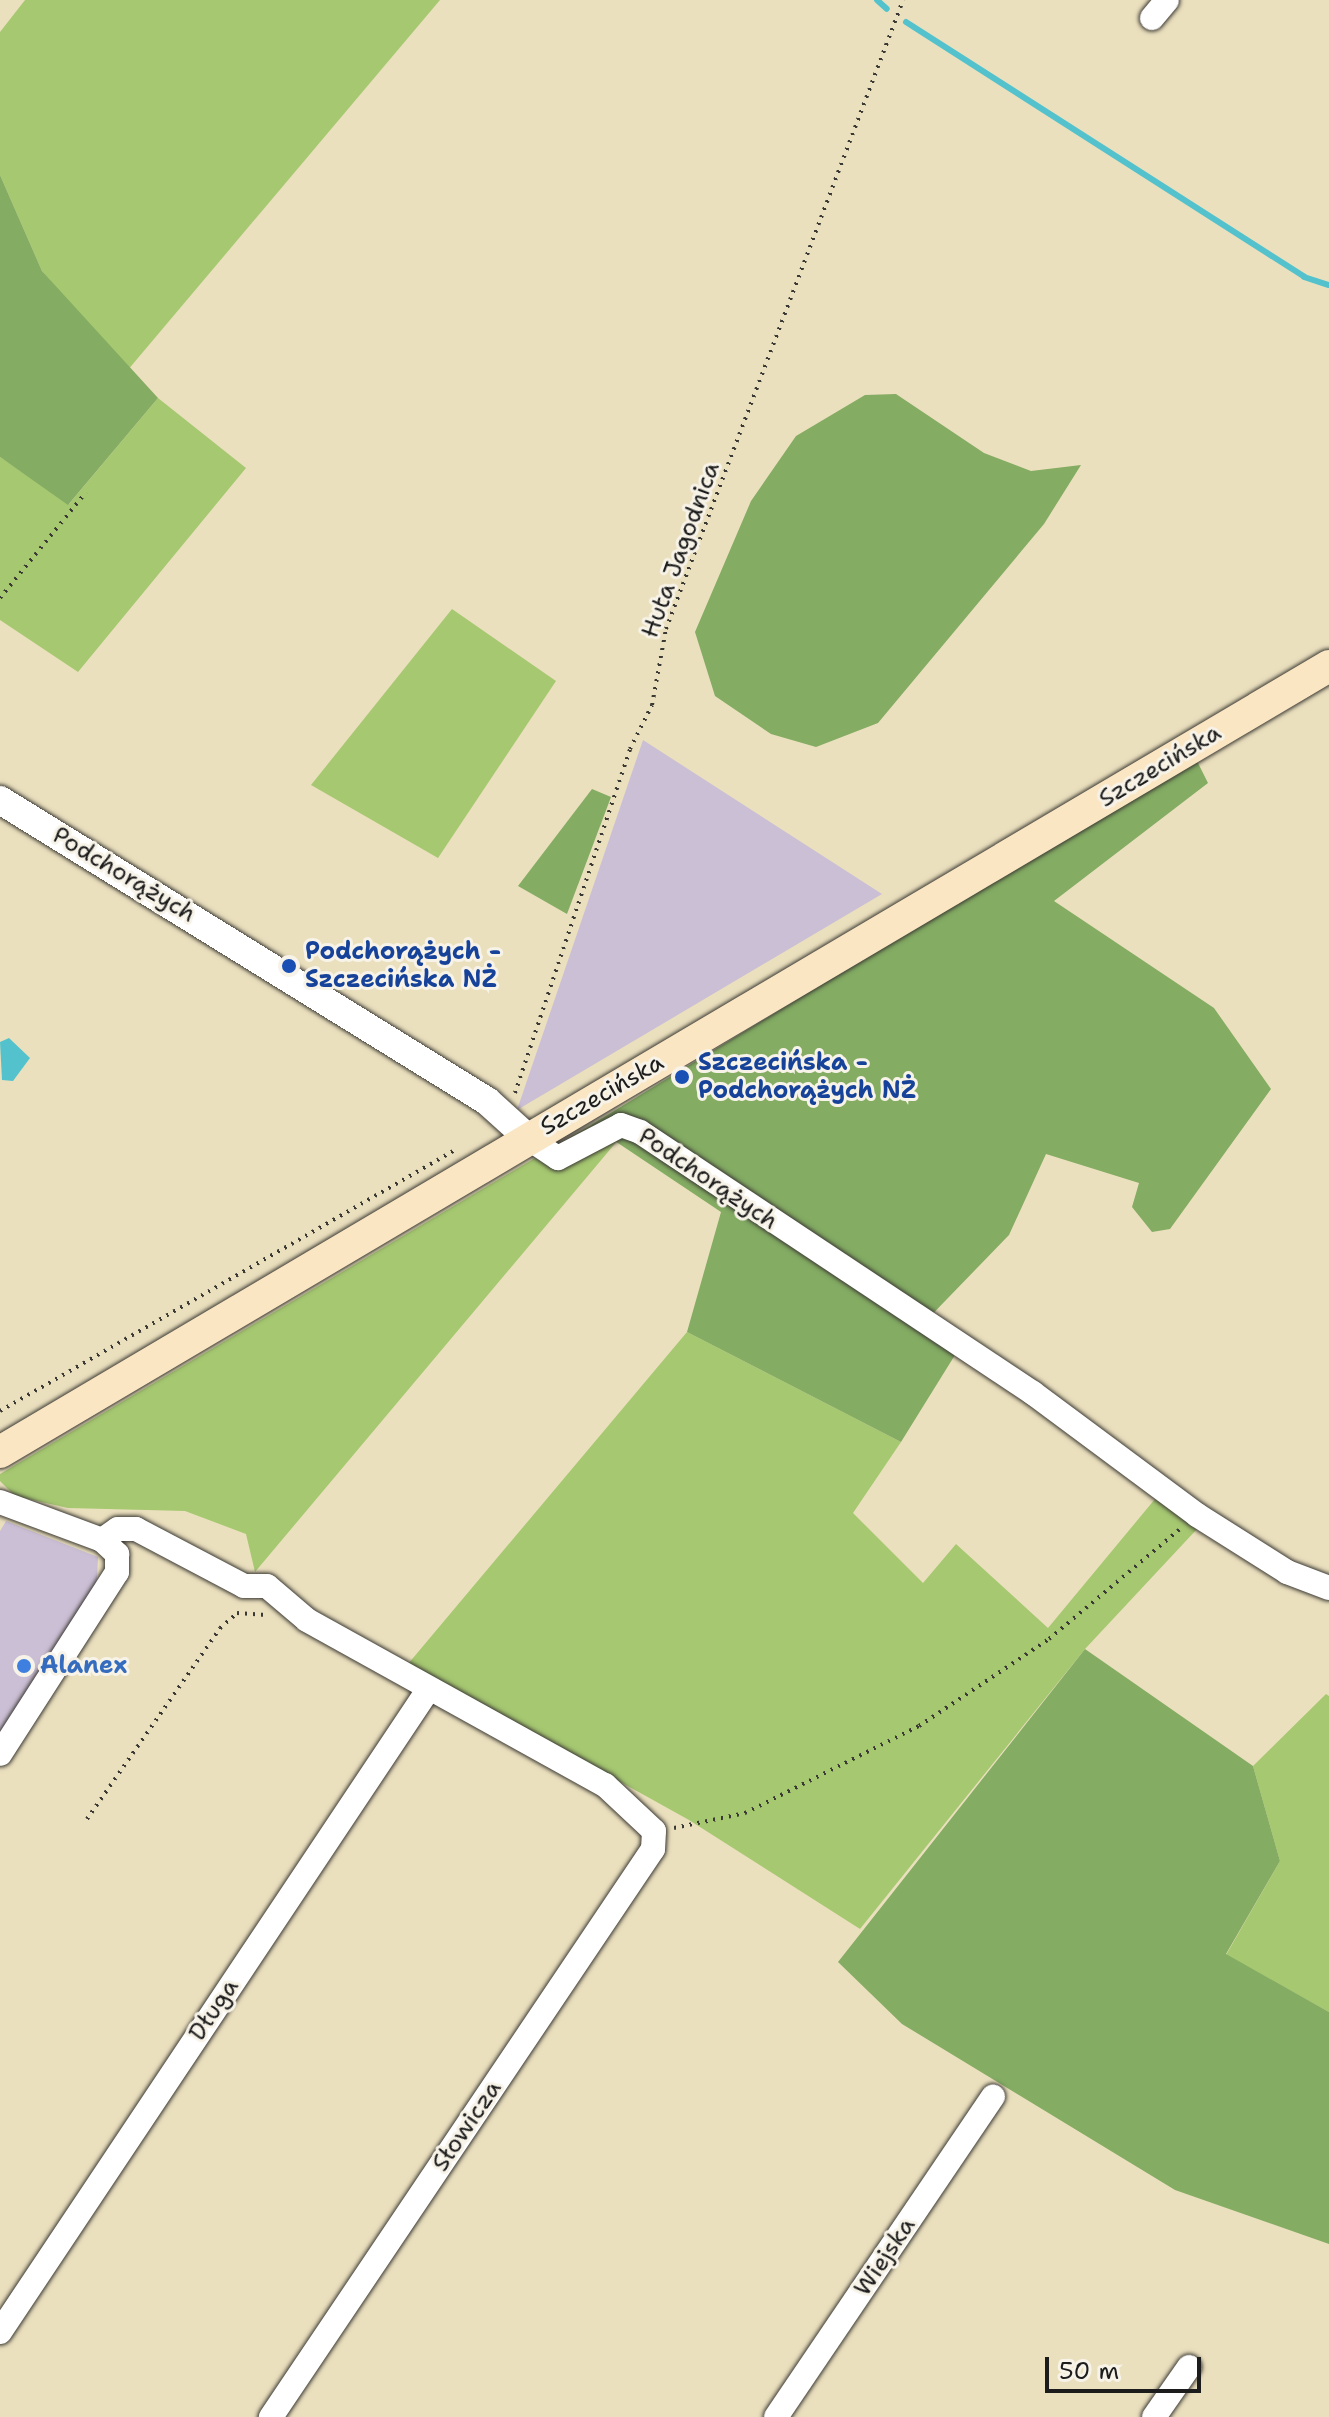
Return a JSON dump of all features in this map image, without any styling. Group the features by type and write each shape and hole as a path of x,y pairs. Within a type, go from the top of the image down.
{"main road":[{"name":"Szczecińska","path":"0,1452 1329,666"}],"street":[{"name":"Podchorążych","path":"0,800 505,1115 528,1138 558,1158 621,1125 640,1132 1033,1393 1197,1515 1287,1572 1329,1588"},
{"path":"0,1502 102,1540 117,1554 110,1593 0,1754"},
{"path":"102,1540 118,1529 136,1529 244,1586 267,1586 307,1620 428,1690 605,1785 654,1831"},
{"name":"Długa","path":"0,2332 428,1690"},
{"name":"Słowicza","path":"271,2417 653,1849 654,1831"},
{"name":"Wiejska","path":"776,2417 993,2097"},
{"path":"1154,2417 1189,2367"}],"path":[{"name":"Huta Jagodnica","path":"505,1115 630,749 652,705 666,629 903,0"},
{"path":"0,598 86,492"},
{"path":"654,1831 745,1813 919,1726 1049,1639 1197,1515"},
{"path":"87,1819 220,1628 252,1611 278,1621"}],"shaded area":[{"path":"643,740 882,894 517,1110"},
{"name":"Alanex","path":"6,1521 98,1557 96,1596 0,1737 0,1531"}],"green space":[{"path":"25,0 440,0 127,371 42,271 0,175 0,32"},
{"path":"0,175 42,271 158,398 68,505 0,457"},
{"path":"896,394 984,453 1031,471 1081,465 1044,524 878,723 816,747 771,734 715,696 695,632 751,501 796,436 865,395"},
{"path":"158,398 246,468 78,672 0,620 0,457 69,504"},
{"path":"452,609 556,681 438,858 311,785"},
{"path":"1195,757 1208,783 1054,901 1214,1008 1271,1089 1170,1229 1152,1232 1132,1207 1139,1183 1046,1154 1009,1235 917,1330 955,1355 901,1442 687,1332 721,1212 591,1125"},
{"path":"592,789 611,797 567,914 518,886"},
{"path":"591,1125 618,1140 255,1572 246,1534 185,1511 68,1508 15,1496 0,1481 0,1474"},
{"path":"687,1332 901,1442 853,1513 923,1583 956,1544 1048,1628 1155,1499 1198,1528 1085,1649 860,1929 689,1820 408,1664"},
{"path":"1085,1649 1253,1766 1280,1861 1226,1954 1329,2012 1329,2244 1175,2190 902,2024 838,1962"},
{"path":"1326,1694 1329,1696 1329,2012 1226,1955 1280,1861 1253,1766"}],"water":[{"path":"9,1038 30,1058 13,1081 2,1080 0,1042"}],"waterway":[{"path":"877,0 887,9"},
{"path":"906,22 1304,277 1329,285"}],"place":[{"name":"Podchorążych - Szczecińska NŻ","path":"289,966"},
{"name":"Szczecińska - Podchorążych NŻ","path":"682,1077"},
{"name":"Alanex","path":"24,1666"}]}
